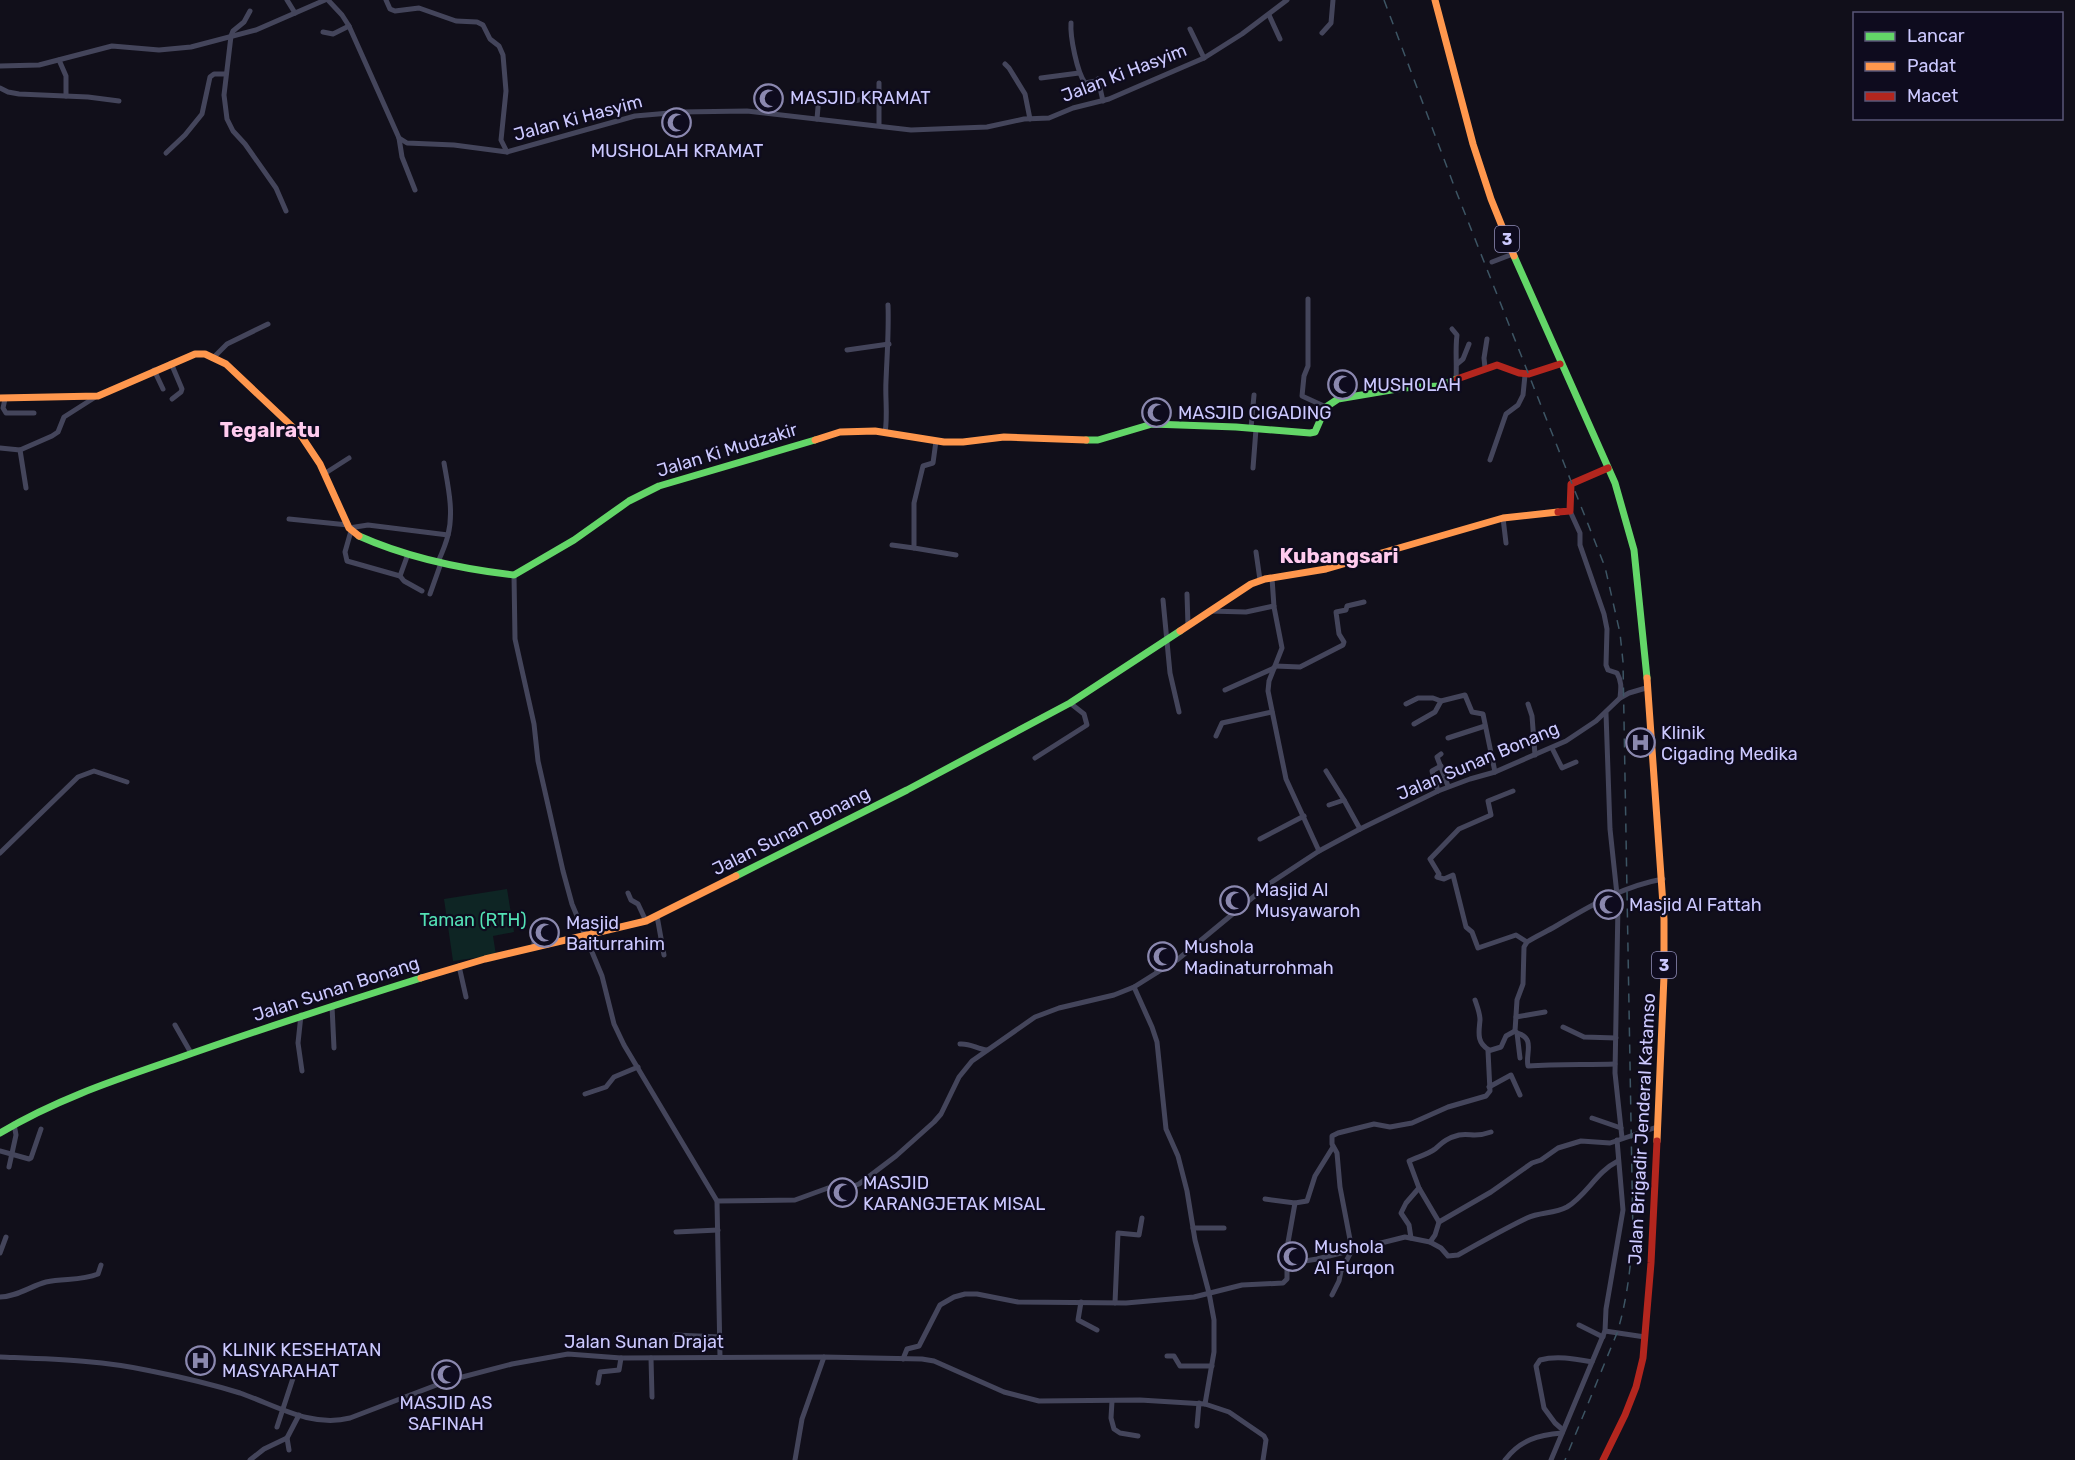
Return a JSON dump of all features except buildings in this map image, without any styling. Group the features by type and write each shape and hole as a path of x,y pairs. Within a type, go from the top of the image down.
{"main road":[{"name":"Jalan Brigadir Jenderal Katamso","path":"1435,0 1473,144 1491,199 1560,364 1608,468 1625,516 1634,550 1644,634 1646,688 1663,879 1664,976 1658,1127 1646,1337 1636,1387 1603,1460"},
{"path":"3,398 98,396 154,370 199,353 214,357 244,378 310,446 350,528 356,535 440,563 514,575"},
{"path":"1326,407 1338,399 1403,388 1432,387 1502,364 1529,376 1560,364"},
{"name":"Jalan Ki Mudzakir","path":"514,575 574,540 629,501 659,486 829,434 863,430 936,441 963,442 1004,437 1098,440 1152,424 1313,433 1326,407"},
{"path":"1570,511 1571,484 1608,468"},
{"name":"Jalan Sunan Bonang","path":"0,1133 75,1094 301,1015 459,966 646,921 907,790 1070,703 1241,589 1260,580 1335,566 1503,518 1570,511"}],"street":[{"path":"287,0 295,13"},
{"path":"0,66 39,64 112,46 159,50 181,48 255,30 326,0 342,15 349,26 399,138 402,157 415,190"},
{"path":"386,0 392,10 419,8 456,21 477,22 483,25 490,39 499,46 503,55 506,91 501,140 507,152"},
{"name":"Jalan Ki Hasyim","path":"399,138 407,142 454,144 507,152 642,115 747,111 910,130 987,127 1049,118 1073,108 1103,101 1204,58 1227,45 1287,0"},
{"path":"1322,33 1331,23 1333,0"},
{"path":"250,10 244,22 233,31 231,36 224,106 229,124 276,188 286,211"},
{"path":"1269,15 1280,39"},
{"path":"1071,23 1079,74 1085,83 1098,79 1103,101"},
{"path":"323,32 333,34 349,26"},
{"path":"1190,29 1204,58"},
{"path":"59,60 66,72 66,96"},
{"path":"1005,64 1025,94 1030,119"},
{"path":"166,153 202,114 210,77 216,74 226,74"},
{"path":"1041,78 1079,74"},
{"path":"879,83 879,125"},
{"path":"0,88 19,94 119,101"},
{"path":"837,102 850,102 880,95"},
{"path":"817,119 819,96"},
{"path":"1492,262 1513,254"},
{"path":"1308,299 1308,366 1304,376 1302,394 1303,397 1326,407"},
{"path":"885,433 888,415 886,391 889,344 888,305"},
{"path":"214,357 226,344 268,324"},
{"path":"1452,329 1456,332 1454,353 1457,364 1456,380"},
{"path":"1485,368 1487,339"},
{"path":"847,350 889,344"},
{"path":"1457,364 1463,359 1469,344"},
{"path":"171,363 182,389 172,399"},
{"path":"154,370 163,389"},
{"path":"1490,460 1506,414 1518,405 1523,395 1525,375"},
{"path":"1253,468 1254,395"},
{"path":"0,448 20,450 56,434 64,417 98,396"},
{"path":"3,398 3,408 6,413 33,413"},
{"path":"914,548 916,496 922,466 934,462 936,441"},
{"path":"20,450 26,488"},
{"path":"324,474 349,458"},
{"path":"430,594 448,535 450,502 444,463"},
{"path":"1570,511 1580,533 1580,545 1604,614 1606,665 1608,670 1617,673 1622,684 1620,699"},
{"path":"1503,518 1506,543"},
{"path":"289,519 350,528 368,525 448,535"},
{"path":"350,528 345,552 347,561 400,576 404,581 422,591"},
{"path":"892,545 956,555"},
{"path":"1256,552 1260,580"},
{"path":"400,576 408,554"},
{"path":"514,575 514,639 534,724 538,761 569,893 602,976 614,1024 717,1202 720,1357"},
{"path":"1272,578 1274,606 1282,641 1268,686 1272,712 1286,779 1319,852"},
{"path":"1187,594 1188,626"},
{"path":"1163,600 1170,673 1179,712"},
{"path":"1225,690 1274,668 1300,667 1343,645 1336,612 1346,610 1347,606 1364,602"},
{"path":"1209,611 1245,612 1274,606"},
{"name":"Jalan Sunan Bonang","path":"717,1202 795,1200 828,1188 851,1187 859,1184 896,1156 934,1122 941,1114 959,1077 972,1061 1035,1017 1059,1008 1114,995 1134,987 1177,960 1269,884 1319,852 1360,829 1448,786 1495,772 1552,748 1574,736 1629,693 1646,688"},
{"path":"1406,704 1418,698 1427,697 1441,701 1466,695 1472,712 1483,714 1495,772"},
{"path":"1414,724 1435,711 1441,701"},
{"path":"1035,758 1087,725 1084,714 1070,703"},
{"path":"1528,704 1532,716 1535,755"},
{"path":"1216,736 1222,723 1272,712"},
{"path":"1551,1460 1604,1334 1606,1309 1623,1210 1618,1161 1622,1128 1615,1086 1618,893 1610,829 1606,713"},
{"path":"1448,738 1485,726"},
{"path":"1552,748 1562,768 1576,762"},
{"path":"1441,754 1437,757 1448,786"},
{"path":"1438,791 1432,771 1441,766"},
{"path":"0,853 78,777 93,770 127,782"},
{"path":"1326,771 1360,829"},
{"path":"1514,791 1488,801 1491,815 1459,829 1430,860 1439,874 1438,878 1444,879 1453,875 1466,927 1472,932 1478,948 1516,935 1527,942"},
{"path":"1329,805 1344,800"},
{"path":"1260,839 1304,816"},
{"path":"1520,1058 1516,1032 1517,1000 1523,984 1524,946 1527,942 1584,909 1618,893 1638,884 1663,879"},
{"path":"628,893 631,900 638,904 646,921"},
{"path":"657,916 664,955"},
{"path":"534,948 534,933 541,920"},
{"path":"1158,972 1155,950 1164,944"},
{"path":"459,966 466,997"},
{"path":"1134,987 1157,1042 1165,1120 1169,1137 1183,1171 1193,1228 1209,1293 1214,1334 1212,1366 1197,1426"},
{"path":"1475,1000 1480,1020 1479,1034 1483,1047 1489,1050 1501,1047 1506,1036 1516,1032 1528,1040 1530,1050 1528,1066 1615,1064"},
{"path":"332,1006 334,1048"},
{"path":"1516,1017 1545,1012"},
{"path":"301,1015 298,1042 302,1071"},
{"path":"175,1025 191,1053"},
{"path":"1563,1028 1584,1037 1616,1038"},
{"path":"960,1044 987,1050"},
{"path":"1332,1295 1352,1250 1340,1187 1337,1153 1333,1147 1332,1136 1374,1124 1390,1127 1412,1123 1448,1107 1486,1096 1490,1091 1489,1050"},
{"path":"585,1094 606,1087 614,1077 622,1072 638,1067"},
{"path":"1489,1087 1511,1075 1520,1095"},
{"path":"1592,1118 1622,1128"},
{"path":"9,1167 16,1135 14,1125"},
{"path":"1430,1242 1439,1222 1491,1192 1558,1148 1581,1141 1607,1144 1658,1127"},
{"path":"0,1151 31,1158 40,1129"},
{"path":"1439,1222 1419,1188 1410,1160 1434,1149 1441,1141 1454,1136 1477,1137 1491,1132"},
{"path":"1265,1199 1295,1203 1307,1201 1316,1176 1333,1147"},
{"path":"1287,1264 1400,1238 1430,1242 1441,1248 1448,1256 1458,1255 1526,1219 1559,1211 1578,1200 1591,1182 1618,1161"},
{"path":"1411,1238 1409,1226 1401,1213 1419,1188"},
{"path":"903,1359 907,1349 915,1348 921,1343 940,1305 954,1297 977,1294 1018,1302 1115,1303 1170,1300 1242,1285 1286,1282 1287,1248 1295,1203"},
{"path":"1115,1303 1118,1233 1139,1235 1142,1218"},
{"path":"1193,1228 1224,1228"},
{"path":"676,1232 718,1230"},
{"path":"0,1253 6,1238"},
{"path":"0,1297 10,1296 45,1282 98,1274 102,1265"},
{"path":"1081,1302 1078,1320 1097,1330"},
{"path":"1579,1325 1604,1334 1646,1337"},
{"path":"675,1335 721,1337"},
{"name":"Jalan Sunan Drajat","path":"0,1357 46,1358 136,1368 238,1392 282,1411 323,1419 346,1419 447,1381 512,1364 568,1354 621,1358 824,1357 934,1361 988,1386 1039,1401 1140,1400 1202,1403 1228,1412 1260,1432 1266,1440 1263,1460"},
{"path":"1167,1356 1174,1356 1180,1366 1212,1366"},
{"path":"795,1460 802,1419 824,1357"},
{"path":"598,1383 600,1372 619,1370 621,1358"},
{"path":"651,1358 652,1397"},
{"path":"1563,1431 1544,1408 1536,1366 1540,1360 1546,1358 1592,1362"},
{"path":"277,1427 296,1369"},
{"path":"1112,1401 1111,1418 1114,1429 1120,1433 1138,1436"},
{"path":"250,1460 264,1449 286,1438 299,1415"},
{"path":"1505,1460 1514,1449 1529,1439 1563,1431"},
{"path":"286,1438 289,1450"}],"green space":[{"name":"Taman (RTH)","path":"507,889 514,932 493,936 496,955 453,961 444,899"}],"railway":[{"path":"1384,0 1456,191 1605,567 1620,633 1623,662 1633,1237 1626,1297 1617,1333 1565,1460"}],"traffic: fast":[{"path":"1514,256 1615,483 1634,550 1647,678"},
{"path":"1086,440 1098,440 1152,424 1310,433 1315,432 1326,407 1338,399 1403,388 1439,386 1457,379"},
{"path":"359,536 397,551 435,562 514,575 574,540 629,501 659,486 815,440"},
{"path":"736,876 907,790 1070,703 1180,631"},
{"path":"0,1133 63,1101 106,1084 266,1028 421,978"}],"traffic: slow":[{"path":"1435,0 1473,144 1491,199 1514,256"},
{"path":"0,398 98,396 195,354 205,354 226,364 300,434 320,464 349,528 359,536"},
{"path":"815,440 840,432 875,431 944,442 1004,437 1086,440"},
{"path":"1180,631 1251,584 1265,579 1326,569 1503,518 1558,512"},
{"path":"1647,678 1664,919 1657,1141"},
{"path":"421,978 485,959 646,921 736,876"}],"traffic: jam":[{"path":"1457,379 1497,365 1529,374 1560,364"},
{"path":"1558,512 1570,511 1571,484 1608,468"},
{"path":"1603,1460 1636,1387 1643,1358 1651,1263 1657,1141"}],"place":[{"name":"MASJID KRAMAT","path":"769,98"},
{"name":"MUSHOLAH KRAMAT","path":"677,122"},
{"name":"MUSHOLAH","path":"1342,385"},
{"name":"MASJID CIGADING","path":"1157,413"},
{"name":"Klinik Cigading Medika","path":"1640,743"},
{"name":"Masjid Al Musyawaroh","path":"1234,900"},
{"name":"Masjid Al Fattah","path":"1608,905"},
{"name":"Masjid Baiturrahim","path":"545,933"},
{"name":"Mushola Madinaturrohmah","path":"1163,957"},
{"name":"MASJID KARANGJETAK MISAL","path":"842,1193"},
{"name":"Mushola Al Furqon","path":"1293,1257"},
{"name":"KLINIK KESEHATAN MASYARAHAT","path":"201,1360"},
{"name":"MASJID AS SAFINAH","path":"446,1374"}],"district":[{"name":"Tegalratu","path":"270,429"},
{"name":"Kubangsari","path":"1339,555"}]}
